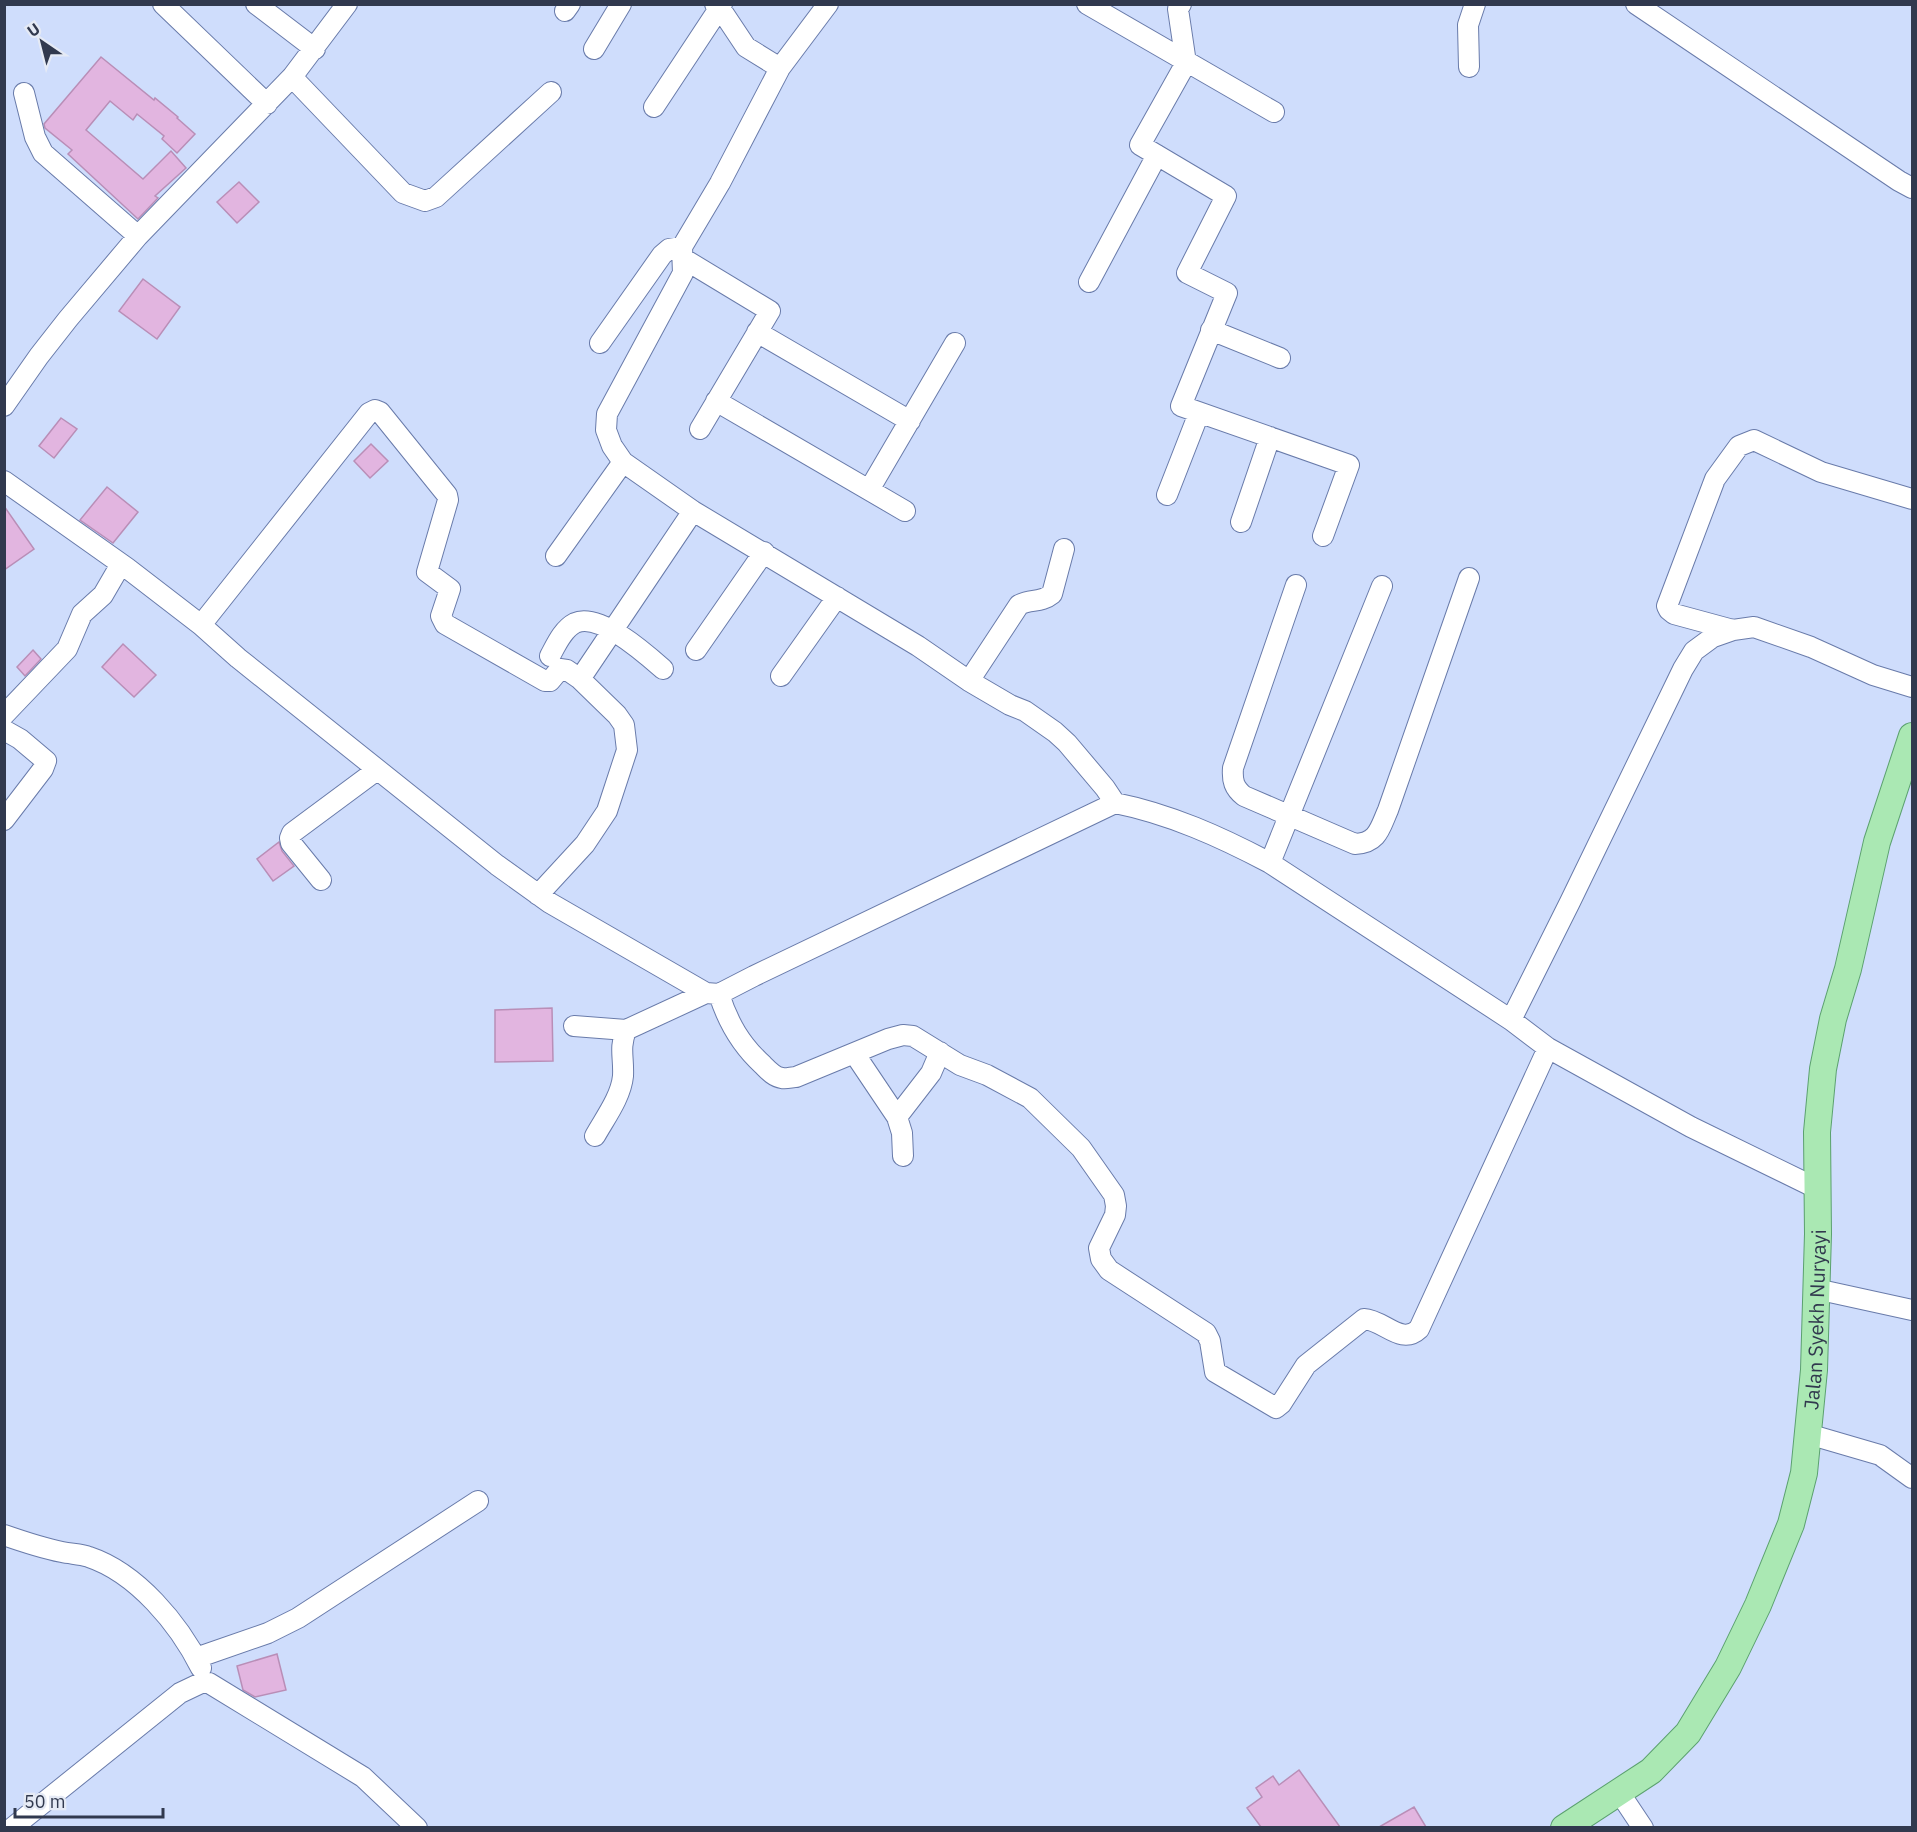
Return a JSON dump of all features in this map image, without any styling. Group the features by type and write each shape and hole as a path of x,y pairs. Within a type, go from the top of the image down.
{"main road":[{"name":"Jalan Syekh Nuryayi","path":"1564,1827 1651,1771 1688,1732 1728,1667 1758,1605 1791,1524 1804,1473 1814,1370 1818,1234 1817,1132 1823,1070 1833,1019 1853,947 1877,842 1907,764 1912,736"}],"street":[{"path":"163,4 267,104"},
{"path":"256,4 315,49"},
{"path":"4,406 53,338 138,236 166,204 292,77 347,4"},
{"path":"594,49 621,4"},
{"path":"828,4 780,68 683,253 683,273 607,414 606,430 612,447 623,462 693,511 918,646 969,681 1055,732 1067,743 1115,803"},
{"path":"1087,4 1185,63 1274,112"},
{"path":"1469,67 1467,25 1475,4"},
{"path":"1636,4 1912,188"},
{"path":"654,107 719,6 746,47 780,68"},
{"path":"1177,6 1185,63 1140,145 1226,196 1187,273 1227,292 1181,406 1349,465 1323,536"},
{"path":"292,77 403,193 425,201 436,197 551,92"},
{"path":"24,93 35,136 43,153 138,236"},
{"path":"1089,282 1157,154"},
{"path":"600,343 662,255 669,249 683,253 770,311 700,429"},
{"path":"1211,330 1280,358"},
{"path":"758,332 910,421"},
{"path":"869,490 955,343"},
{"path":"716,401 905,511"},
{"path":"201,625 369,413 375,410 385,416 447,495 448,500 427,572 450,589 441,616 445,624 545,681 550,681 563,668 580,679 617,715 624,725 627,750 607,811 585,844 538,895"},
{"path":"1167,495 1198,413"},
{"path":"1241,522 1270,437"},
{"path":"1733,630 1674,614 1667,606 1715,479 1739,446 1754,440 1821,472 1912,499"},
{"path":"556,556 623,462"},
{"path":"8,489 122,564 201,625 238,658 377,770 538,895 713,994 738,1038 772,1074 783,1078 796,1077 903,1035 913,1036 960,1065 987,1075 1030,1098 1081,1148 1114,1194 1115,1215 1099,1248 1101,1259 1109,1270 1206,1333 1210,1341 1215,1372 1276,1408 1281,1404 1306,1365 1364,1319 1373,1319 1403,1336 1413,1335 1419,1329 1548,1048"},
{"path":"580,679 693,511"},
{"path":"969,681 1019,605 1025,602 1041,601 1052,594 1064,549"},
{"path":"696,650 764,552"},
{"path":"4,715 68,649 82,614 103,595 122,564"},
{"path":"1296,585 1233,768 1232,780 1237,791 1244,796 1355,844 1366,844 1374,839 1388,810 1469,578"},
{"path":"1270,864 1382,586"},
{"path":"781,676 837,597"},
{"path":"550,656 563,633 574,623 592,622 629,641 663,669"},
{"path":"1511,1020 1683,669 1694,651 1713,637 1733,630 1755,627 1811,647 1874,675 1912,687"},
{"path":"4,730 20,739 46,760 43,769 4,820"},
{"path":"321,880 291,843 292,833 377,770"},
{"path":"574,1026 626,1030 754,976 1115,803 1167,816 1245,850 1511,1020 1548,1048 1691,1127 1816,1188"},
{"path":"596,1136 619,1091 623,1077 621,1045 626,1030"},
{"path":"854,1053 897,1118 902,1133 903,1156"},
{"path":"897,1118 931,1073 940,1053"},
{"path":"1816,1289 1912,1310"},
{"path":"1808,1434 1880,1455 1912,1478"},
{"path":"196,1658 268,1633 298,1618 478,1501"},
{"path":"4,1535 33,1545 89,1557 121,1571 140,1586 159,1607 196,1658 209,1683 363,1777 417,1827"},
{"path":"12,1827 180,1694 201,1683 209,1683"},
{"path":"1619,1792 1643,1827"}],"building":[{"path":"101,57 154,100 155,98 195,134 177,153 162,139 164,136 137,114 133,120 110,101 86,130 143,179 171,151 186,168 155,196 158,198 138,219 68,154 72,150 45,128 44,124"},
{"path":"239,182 259,202 237,223 217,202"},
{"path":"143,279 180,307 157,339 119,311"},
{"path":"61,418 77,429 54,458 39,446"},
{"path":"371,444 388,461 370,478 354,461"},
{"path":"107,487 138,512 113,543 80,520"},
{"path":"4,506 34,549 4,570"},
{"path":"123,644 156,675 134,697 102,667"},
{"path":"33,650 41,659 25,676 17,667"},
{"path":"279,842 282,851 294,866 273,881 257,859"},
{"path":"552,1008 553,1061 495,1062 495,1010"},
{"path":"277,1654 286,1690 255,1697 243,1690 237,1666"},
{"path":"1299,1770 1340,1827 1261,1827 1247,1808 1262,1797 1256,1788 1273,1776 1279,1785"},
{"path":"1414,1807 1426,1827 1379,1827"}]}
